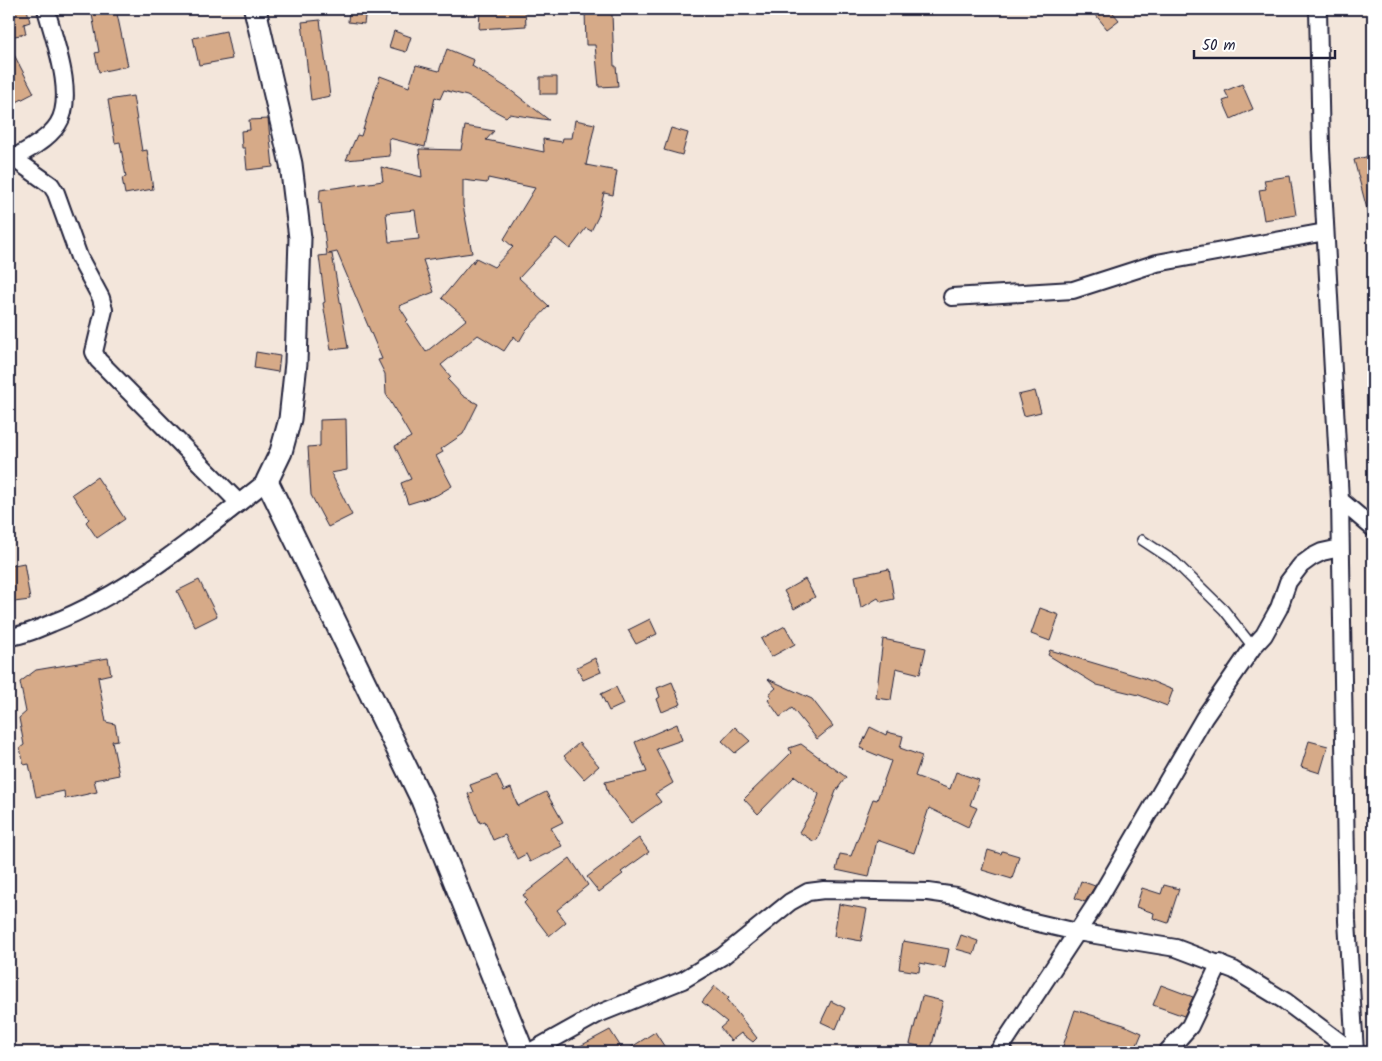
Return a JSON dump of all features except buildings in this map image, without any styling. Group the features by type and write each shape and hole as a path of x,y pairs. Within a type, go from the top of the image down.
{"street":[{"path":"46,9 64,80 65,103 58,124 44,138 11,159 51,185 56,193 79,257 101,298 104,310 103,320 94,352 98,360 239,503"},
{"path":"9,637 21,635 66,618 110,596 174,553 267,481 281,452 290,419 296,363 300,238 291,164 255,9"},
{"path":"1318,9 1319,101 1340,500 1347,921 1354,1052"},
{"path":"952,297 1073,290 1157,264 1325,232"},
{"path":"267,481 422,800 523,1052"},
{"path":"1340,500 1373,528"},
{"path":"998,1052 1095,905 1204,718 1253,647 1264,635 1273,620 1288,582 1301,565 1322,552 1340,548"},
{"path":"530,1052 598,1014 683,980 723,956 790,902 808,892 824,890 928,892 956,896 1021,919 1077,932 1176,948 1220,963 1285,1001 1354,1052"},
{"path":"1167,1052 1190,1026 1220,963"}],"lane":[{"path":"1142,540 1174,561 1224,610 1253,647"}]}
